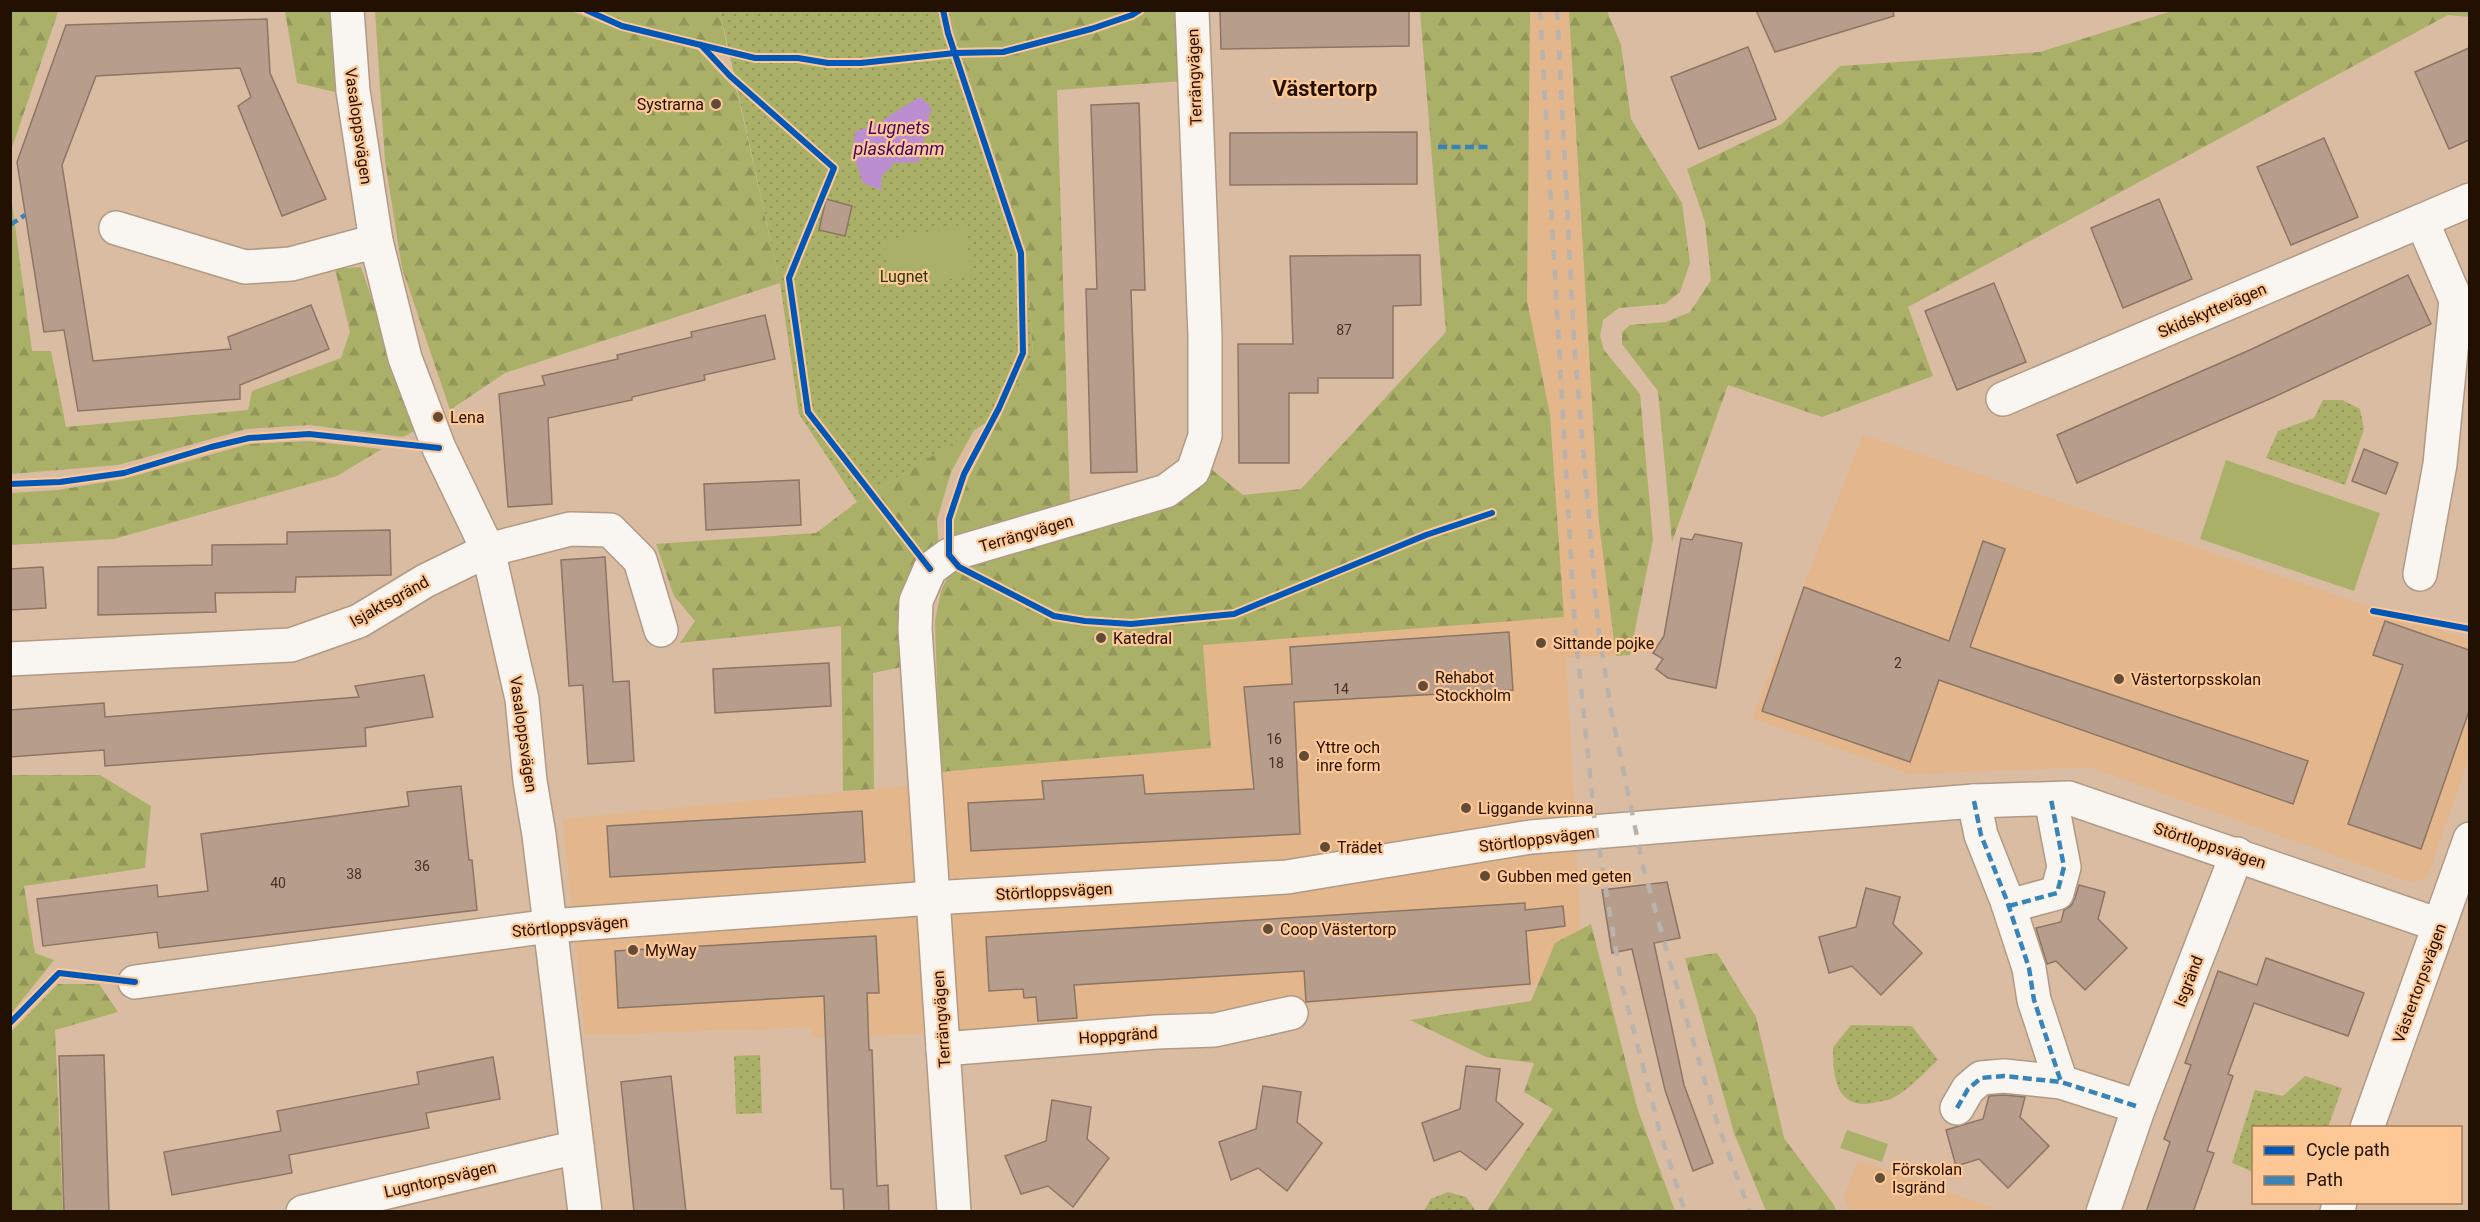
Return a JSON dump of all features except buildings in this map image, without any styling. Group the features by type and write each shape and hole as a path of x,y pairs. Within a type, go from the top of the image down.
{"street":[{"name":"Vasaloppsvägen","path":"347,10 353,91 375,242 405,358 439,448 488,549 522,699 530,781 585,1212"},
{"name":"Terrängvägen","path":"954,1212 915,629 916,601 930,569 949,555 1166,491 1192,471 1205,436 1205,336 1192,10"},
{"name":"Skidskyttevägen","path":"2003,399 2469,200"},
{"path":"2420,574 2440,464 2456,300 2422,222"},
{"path":"116,228 245,267 291,264 375,242"},
{"name":"Isjaktsgränd","path":"10,659 291,645 359,621 425,581 488,549 570,529 610,530 640,560 661,630"},
{"name":"Störtloppsvägen","path":"135,982 550,926 932,898 1287,877 1531,837 1974,801 2069,798 2439,925"},
{"path":"2009,906 2057,893 2064,867 2050,799"},
{"path":"1974,801 1981,836 2009,906 2029,968 2034,1000 2061,1082"},
{"name":"Västertorpsvägen","path":"2368,1126 2469,838"},
{"name":"Isgränd","path":"2103,1212 2139,1107 2237,854"},
{"name":"Hoppgränd","path":"943,1049 1156,1032 1215,1030 1291,1013"},
{"path":"1957,1108 1968,1089 1981,1078 2004,1076 2061,1082 2139,1107"},
{"name":"Lugntorpsvägen","path":"303,1212 577,1147"}],"shaded area":[{"path":"1530,11 1569,11 1599,523 1616,656 1566,657 1582,961 1531,986 929,1034 812,1037 811,1027 585,1035 563,819 926,784 940,772 1211,748 1202,645 1563,617 1550,415 1527,300"},
{"name":"Västertorpsskolan","path":"1863,435 2469,640 2469,758 2427,878 2409,882 2089,767 1910,774 1752,718"},
{"name":"Förskolan Isgränd","path":"1858,1160 2002,1211 1850,1211 1844,1197"}],"green space":[{"path":"11,10 100,11 58,12 11,151"},
{"path":"2469,10 2470,17 2448,15 1908,307 1933,376 1822,417 1728,385 1672,542 1658,391 1622,344 1622,332 1630,325 1666,322 1690,312 1711,280 1705,222 1687,169 1782,124 1840,66 2040,52 2172,11"},
{"path":"285,11 330,11 339,93 297,83"},
{"path":"375,11 571,11 621,30 698,50 737,91 780,283 505,373 450,410 402,268 385,161"},
{"path":"597,11 720,11 727,47 621,21"},
{"name":"Lugnet","path":"720,11 950,11 958,44 1026,250 1033,354 1004,412 857,502 799,414 780,283"},
{"path":"950,11 1178,11 1183,81 1057,90 1070,502 954,535 954,520 969,477 1033,354 1026,250 958,44"},
{"path":"1420,11 1530,11 1527,300 1550,415 1564,617 1203,645 1211,748 940,772 935,621 941,591 949,574 1176,500 1210,468 1243,495 1301,489 1446,332"},
{"path":"1569,11 1607,11 1621,45 1631,119 1682,203 1690,263 1680,292 1665,304 1619,308 1603,320 1600,336 1604,350 1640,394 1653,540 1630,655 1616,656 1599,523"},
{"path":"10,189 32,351 51,351 66,427 248,410 252,391 341,358 350,332 335,269 361,267 416,430 403,437 309,425 247,429 118,465 11,474"},
{"path":"964,226 972,275 891,290 883,240"},
{"path":"2323,400 2342,400 2360,409 2364,429 2345,485 2266,458 2278,431 2314,418"},
{"path":"974,430 951,472 937,520 939,551 902,667 873,673 874,789 843,791 841,626 680,643 695,621 674,596 656,544 816,533 857,502"},
{"path":"309,441 382,449 337,476 114,539 11,545 11,493 58,490 123,479 249,444"},
{"path":"2226,460 2380,513 2354,591 2200,539"},
{"path":"11,775 100,775 151,806 145,868 24,886 35,953 54,960 11,1014"},
{"path":"1591,924 1637,1107 1675,1211 1487,1211 1553,1109 1524,1092 1534,1063 1486,1057 1410,1020 1531,1001 1555,943"},
{"path":"1717,953 1756,1017 1784,1138 1834,1205 1836,1211 1766,1211 1734,1133 1685,958"},
{"path":"58,984 99,984 118,1012 55,1030 63,1211 11,1211 11,1032"},
{"path":"1851,1025 1912,1026 1938,1060 1910,1086 1891,1099 1860,1104 1851,1101 1844,1096 1836,1079 1833,1047"},
{"path":"760,1055 762,1113 736,1114 734,1056"},
{"path":"2305,1076 2342,1088 2328,1126 2252,1126 2252,1172 2232,1163 2255,1090 2283,1096"},
{"path":"1847,1130 1888,1144 1882,1162 1840,1148"},
{"path":"1448,1192 1466,1197 1476,1211 1424,1211 1431,1199"}],"water":[{"name":"Lugnets plaskdamm","path":"920,97 931,107 919,162 892,163 891,168 882,177 882,190 863,183 852,149 856,131 881,123"}],"railway":[{"path":"1540,10 1575,629 1595,823 1621,981 1660,1132 1685,1212"},
{"path":"1557,10 1574,341 1598,626 1611,710 1643,866 1717,1122 1750,1212"}],"marked path":[{"path":"1438,147 1488,147"},
{"path":"10,225 25,215"},
{"path":"2009,906 2057,893 2064,867 2051,799"},
{"path":"1974,801 1981,835 2007,901 2029,968 2034,1000 2061,1082"},
{"path":"1957,1108 1968,1089 1981,1078 2004,1076 2061,1082 2139,1107"}],"cycle path":[{"path":"586,10 622,26 755,58 798,58 828,63 861,63 955,53 1003,52 1091,29 1140,10"},
{"path":"943,10 948,33 1021,253 1023,353 999,408 964,474 949,519 949,555 959,567 1054,616 1131,624 1234,614 1426,535 1492,513"},
{"path":"701,45 730,76 834,168 789,278 808,412 930,569"},
{"path":"10,484 60,482 124,473 249,438 309,434 439,448"},
{"path":"2373,611 2470,629"},
{"path":"10,1023 59,973 135,982"}],"place":[{"name":"Systrarna","path":"716,104"},
{"name":"Lena","path":"438,417"},
{"name":"Katedral","path":"1101,638"},
{"name":"Sittande pojke","path":"1541,643"},
{"name":"Västertorpsskolan","path":"2119,679"},
{"name":"Rehabot Stockholm","path":"1423,686"},
{"name":"Yttre och inre form","path":"1304,756"},
{"name":"Liggande kvinna","path":"1466,808"},
{"name":"Trädet","path":"1325,847"},
{"name":"Gubben med geten","path":"1485,876"},
{"name":"Coop Västertorp","path":"1268,929"},
{"name":"MyWay","path":"633,950"},
{"name":"Förskolan Isgränd","path":"1880,1178"}],"district":[{"name":"Västertorp","path":"1325,88"}]}
